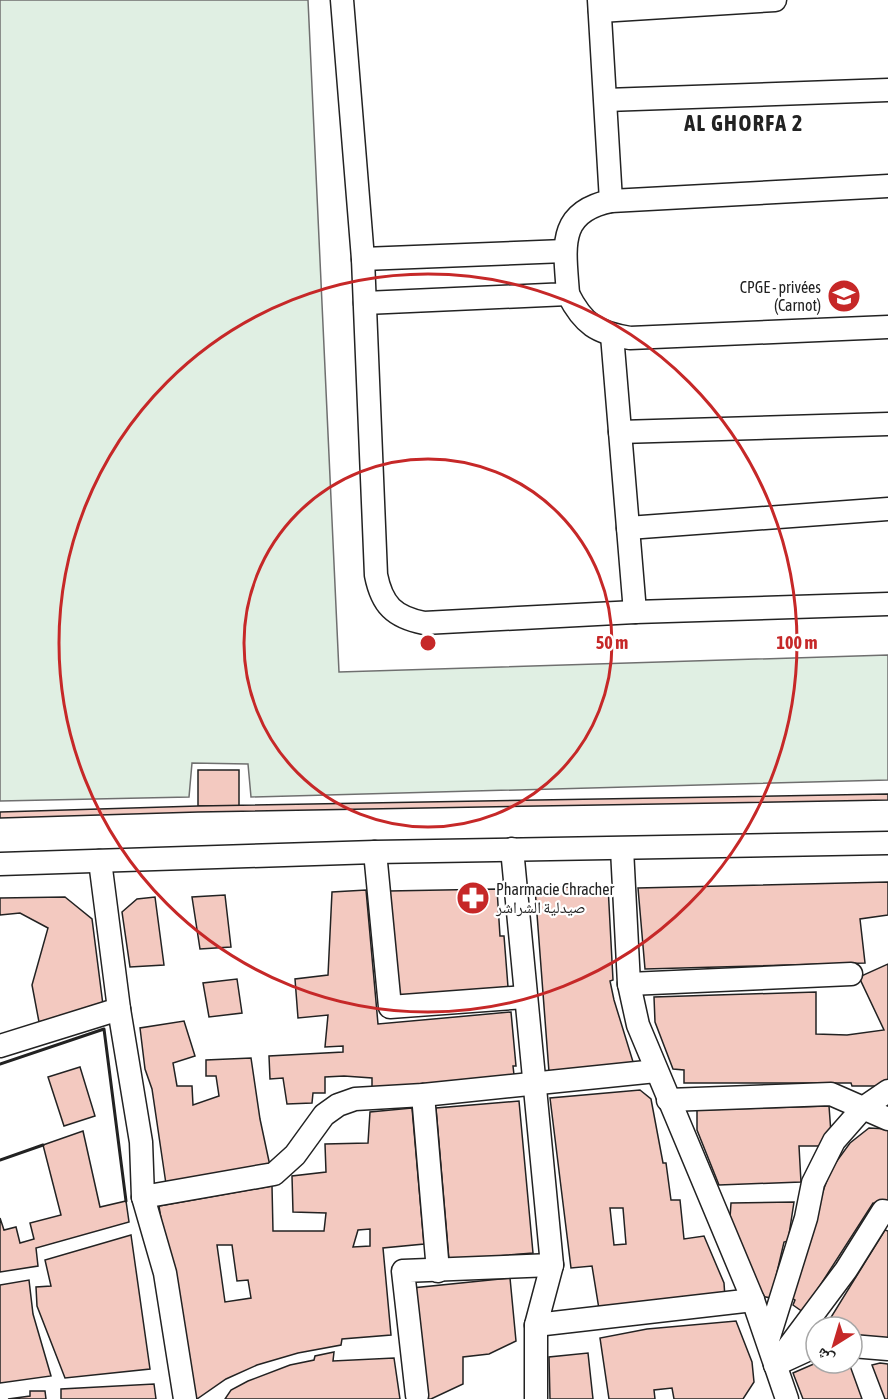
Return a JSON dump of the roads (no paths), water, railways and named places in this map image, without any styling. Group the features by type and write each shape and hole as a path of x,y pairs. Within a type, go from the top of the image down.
{"street":[{"path":"342,0 363,259 376,575 379,590 386,604 409,620 424,623 635,612 888,604"},
{"path":"611,201 599,5 775,0"},
{"path":"606,100 888,90"},
{"path":"888,186 611,201 594,205 582,212 569,229 565,251 568,294 584,321 612,335 630,338 888,327"},
{"path":"363,259 565,251"},
{"path":"365,303 568,294"},
{"path":"612,335 635,612"},
{"path":"620,432 888,424"},
{"path":"628,528 888,509"},
{"path":"0,864 375,852 888,843"},
{"path":"512,849 552,1265 536,1325 536,1399"},
{"path":"622,849 629,984 638,1025 753,1300 788,1399"},
{"path":"375,852 390,1006 525,997"},
{"path":"100,861 141,1142 143,1197 165,1273 185,1399"},
{"path":"629,984 851,974"},
{"path":"0,1046 120,1009"},
{"path":"143,1197 274,1174 295,1155 324,1115 338,1105 355,1099 423,1095 656,1071"},
{"path":"768,1340 806,1218 813,1183 834,1141 863,1108 888,1091"},
{"path":"668,1100 831,1094 888,1119"},
{"path":"423,1095 438,1271"},
{"path":"775,1365 846,1270 883,1211 888,1212"},
{"path":"417,1395 403,1271 552,1265"},
{"path":"536,1325 753,1300"},
{"path":"864,1347 888,1349"},
{"path":"775,1365 804,1352"}],"place":[{"name":"CPGE - privées (Carnot)","path":"844,296"},
{"name":"Pharmacie Chracher صيدلية الشراشر","path":"473,898"}],"district":[{"name":"AL GHORFA 2","path":"744,123"}]}
